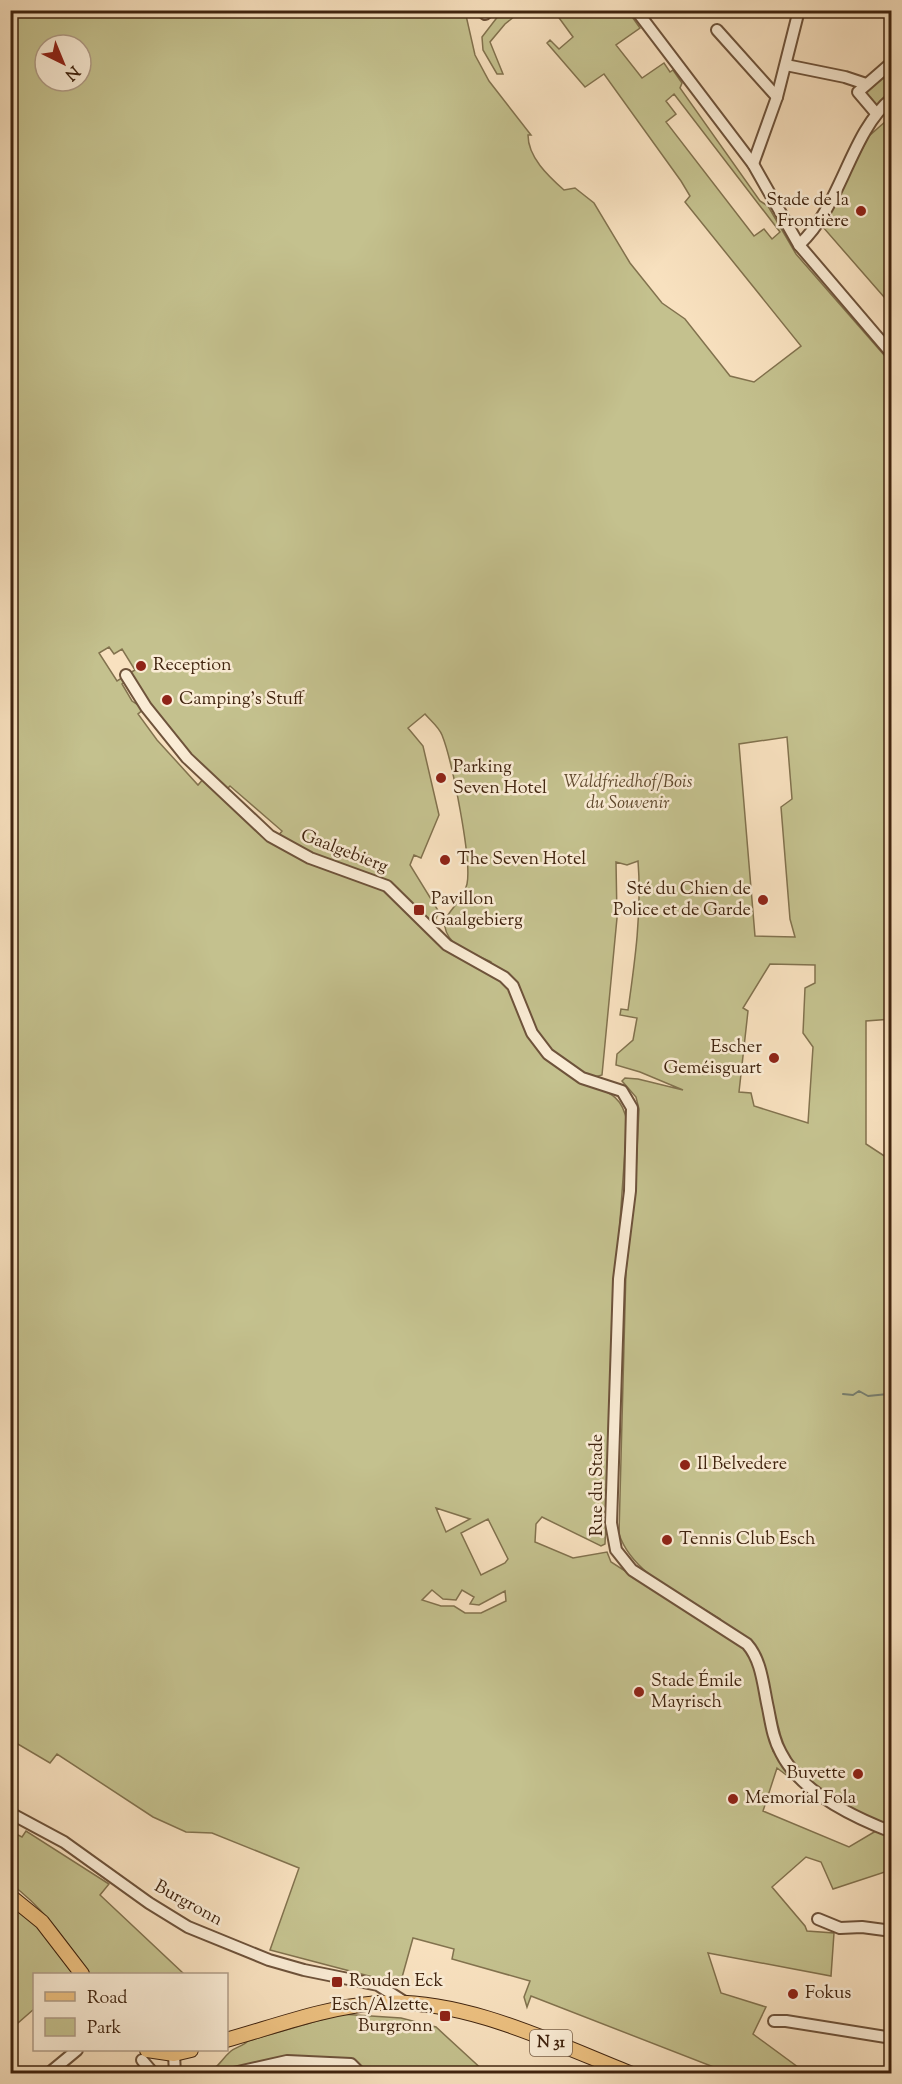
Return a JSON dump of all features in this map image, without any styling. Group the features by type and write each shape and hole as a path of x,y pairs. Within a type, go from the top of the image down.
{"main road":[{"path":"10,1896 42,1922 81,1973"},
{"name":"N 31","path":"228,2039 337,2009 381,2003 426,2004 470,2014 632,2073"},
{"path":"144,2055 174,2054 184,2051"}],"street":[{"path":"636,10 753,164 798,245 891,354"},
{"path":"753,164 777,97 799,10"},
{"path":"717,30 777,97"},
{"path":"786,65 867,84"},
{"path":"875,112 858,92 889,65 891,68"},
{"path":"798,245 811,233 835,195 875,112 891,98"},
{"name":"Gaalgebierg","path":"126,675 146,707 187,758 270,836 310,858 387,886 456,952 504,977 513,986 532,1033 548,1054 582,1078 610,1086"},
{"name":"Rue du Stade","path":"610,1086 628,1098 632,1115 630,1191 620,1279 616,1363 611,1523 616,1550 632,1570 747,1644 755,1654 759,1666 774,1737 786,1762 830,1802 891,1832"},
{"name":"Burgronn","path":"10,1813 64,1842 188,1927 269,1960 304,1970 369,1982 386,1989 406,2003"},
{"path":"818,1919 840,1928 862,1927 891,1931"},
{"path":"369,1982 381,2003"},
{"path":"381,2003 386,1989"},
{"path":"774,2022 786,2021 891,2038"},
{"path":"48,2073 75,2051"},
{"path":"174,2054 175,2073"},
{"path":"144,2055 154,2073"},
{"path":"228,2073 287,2061 351,2064 361,2073"}],"green space":[{"name":"Waldfriedhof/Bois du Souvenir","path":"11,11 465,11 475,55 489,81 531,135 528,135 531,151 540,166 564,190 575,188 594,203 630,263 662,303 685,319 730,376 754,382 801,346 685,202 690,196 681,181 604,74 585,87 547,43 550,40 559,49 573,37 554,11 628,11 640,28 616,45 642,78 664,63 670,72 673,70 682,83 680,88 760,201 768,206 796,254 891,363 892,1019 866,1021 866,1144 892,1161 891,1870 833,1889 821,1862 806,1857 772,1887 807,1931 834,1933 831,1976 708,1953 721,1993 766,2007 753,2034 806,2073 729,2073 531,1996 527,2007 524,1997 530,1981 452,1959 454,1949 413,1938 401,1981 389,1978 388,1981 270,1950 299,1868 212,1833 186,1832 153,1817 57,1754 50,1763 11,1740","holes":["674,94 780,232 772,239 764,229 754,236 666,122 676,114 666,101","109,647 114,654 122,649 135,670 117,681 99,653","128,680 205,777 198,785 157,740 138,714 144,709 132,701 122,684","425,714 441,732 446,748 456,787 467,854 467,884 465,891 447,917 445,922 447,934 463,949 491,962 492,970 431,929 439,912 410,865 414,855 421,858 439,815 423,746 408,728","787,737 792,799 781,807 790,919 795,937 755,936 739,744","230,786 282,831 275,840 223,793","638,861 639,880 635,955 628,1010 621,1009 620,1015 637,1018 633,1040 617,1054 616,1065 640,1072 683,1090 638,1079 625,1078 622,1081 636,1097 639,1109 635,1191 626,1270 619,1534 626,1549 648,1573 720,1619 717,1625 755,1654 780,1752 773,1751 753,1657 742,1646 611,1562 607,1552 573,1558 535,1542 536,1524 542,1517 601,1546 605,1544 616,1278 627,1122 625,1112 617,1099 581,1081 602,1075 617,918 616,862 627,865","770,964 815,965 815,983 805,988 803,1033 813,1047 808,1123 754,1106 751,1093 739,1092 748,1011 743,1008","436,1508 470,1519 446,1532","488,1519 508,1559 505,1563 481,1575 461,1533","432,1590 443,1599 456,1600 462,1590 474,1597 470,1604 479,1605 505,1591 506,1601 481,1613 465,1613 454,1606 441,1606 422,1600","777,1768 810,1793 881,1828 849,1847 763,1811"]},
{"path":"502,11 520,12 505,24 490,42 503,74 497,74 483,50 482,37"},
{"path":"889,70 891,94 875,107 863,92"},
{"name":"Stade de la Frontière","path":"886,121 892,128 891,305 822,226 869,136"},
{"path":"10,1831 22,1837 26,1831 109,1884 100,1895 183,1973 89,1973 44,1914 11,1884"},
{"path":"10,1903 42,1928 72,1973 33,1973 33,2010 11,2029"},
{"path":"341,2014 401,2018 436,2027 486,2073 373,2074 373,2071 361,2070 361,2073 196,2074 215,2068 231,2051 248,2041"}],"waterway":[{"path":"843,1394 853,1395 859,1391 868,1396 888,1394"}],"place":[{"name":"Stade de la Frontière","path":"861,211"},
{"name":"Reception","path":"141,666"},
{"name":"Camping's Stuff","path":"167,700"},
{"name":"Parking Seven Hotel","path":"441,778"},
{"name":"The Seven Hotel","path":"445,860"},
{"name":"Sté du Chien de Police et de Garde","path":"763,900"},
{"name":"Pavillon Gaalgebierg","path":"419,910"},
{"name":"Escher Geméisguart","path":"774,1058"},
{"name":"Il Belvedere","path":"685,1465"},
{"name":"Tennis Club Esch","path":"667,1540"},
{"name":"Stade Émile Mayrisch","path":"639,1692"},
{"name":"Buvette","path":"858,1774"},
{"name":"Memorial Fola","path":"733,1799"},
{"name":"Rouden Eck","path":"337,1982"},
{"name":"Fokus","path":"793,1994"},
{"name":"Esch/Alzette, Burgronn","path":"445,2016"}]}
